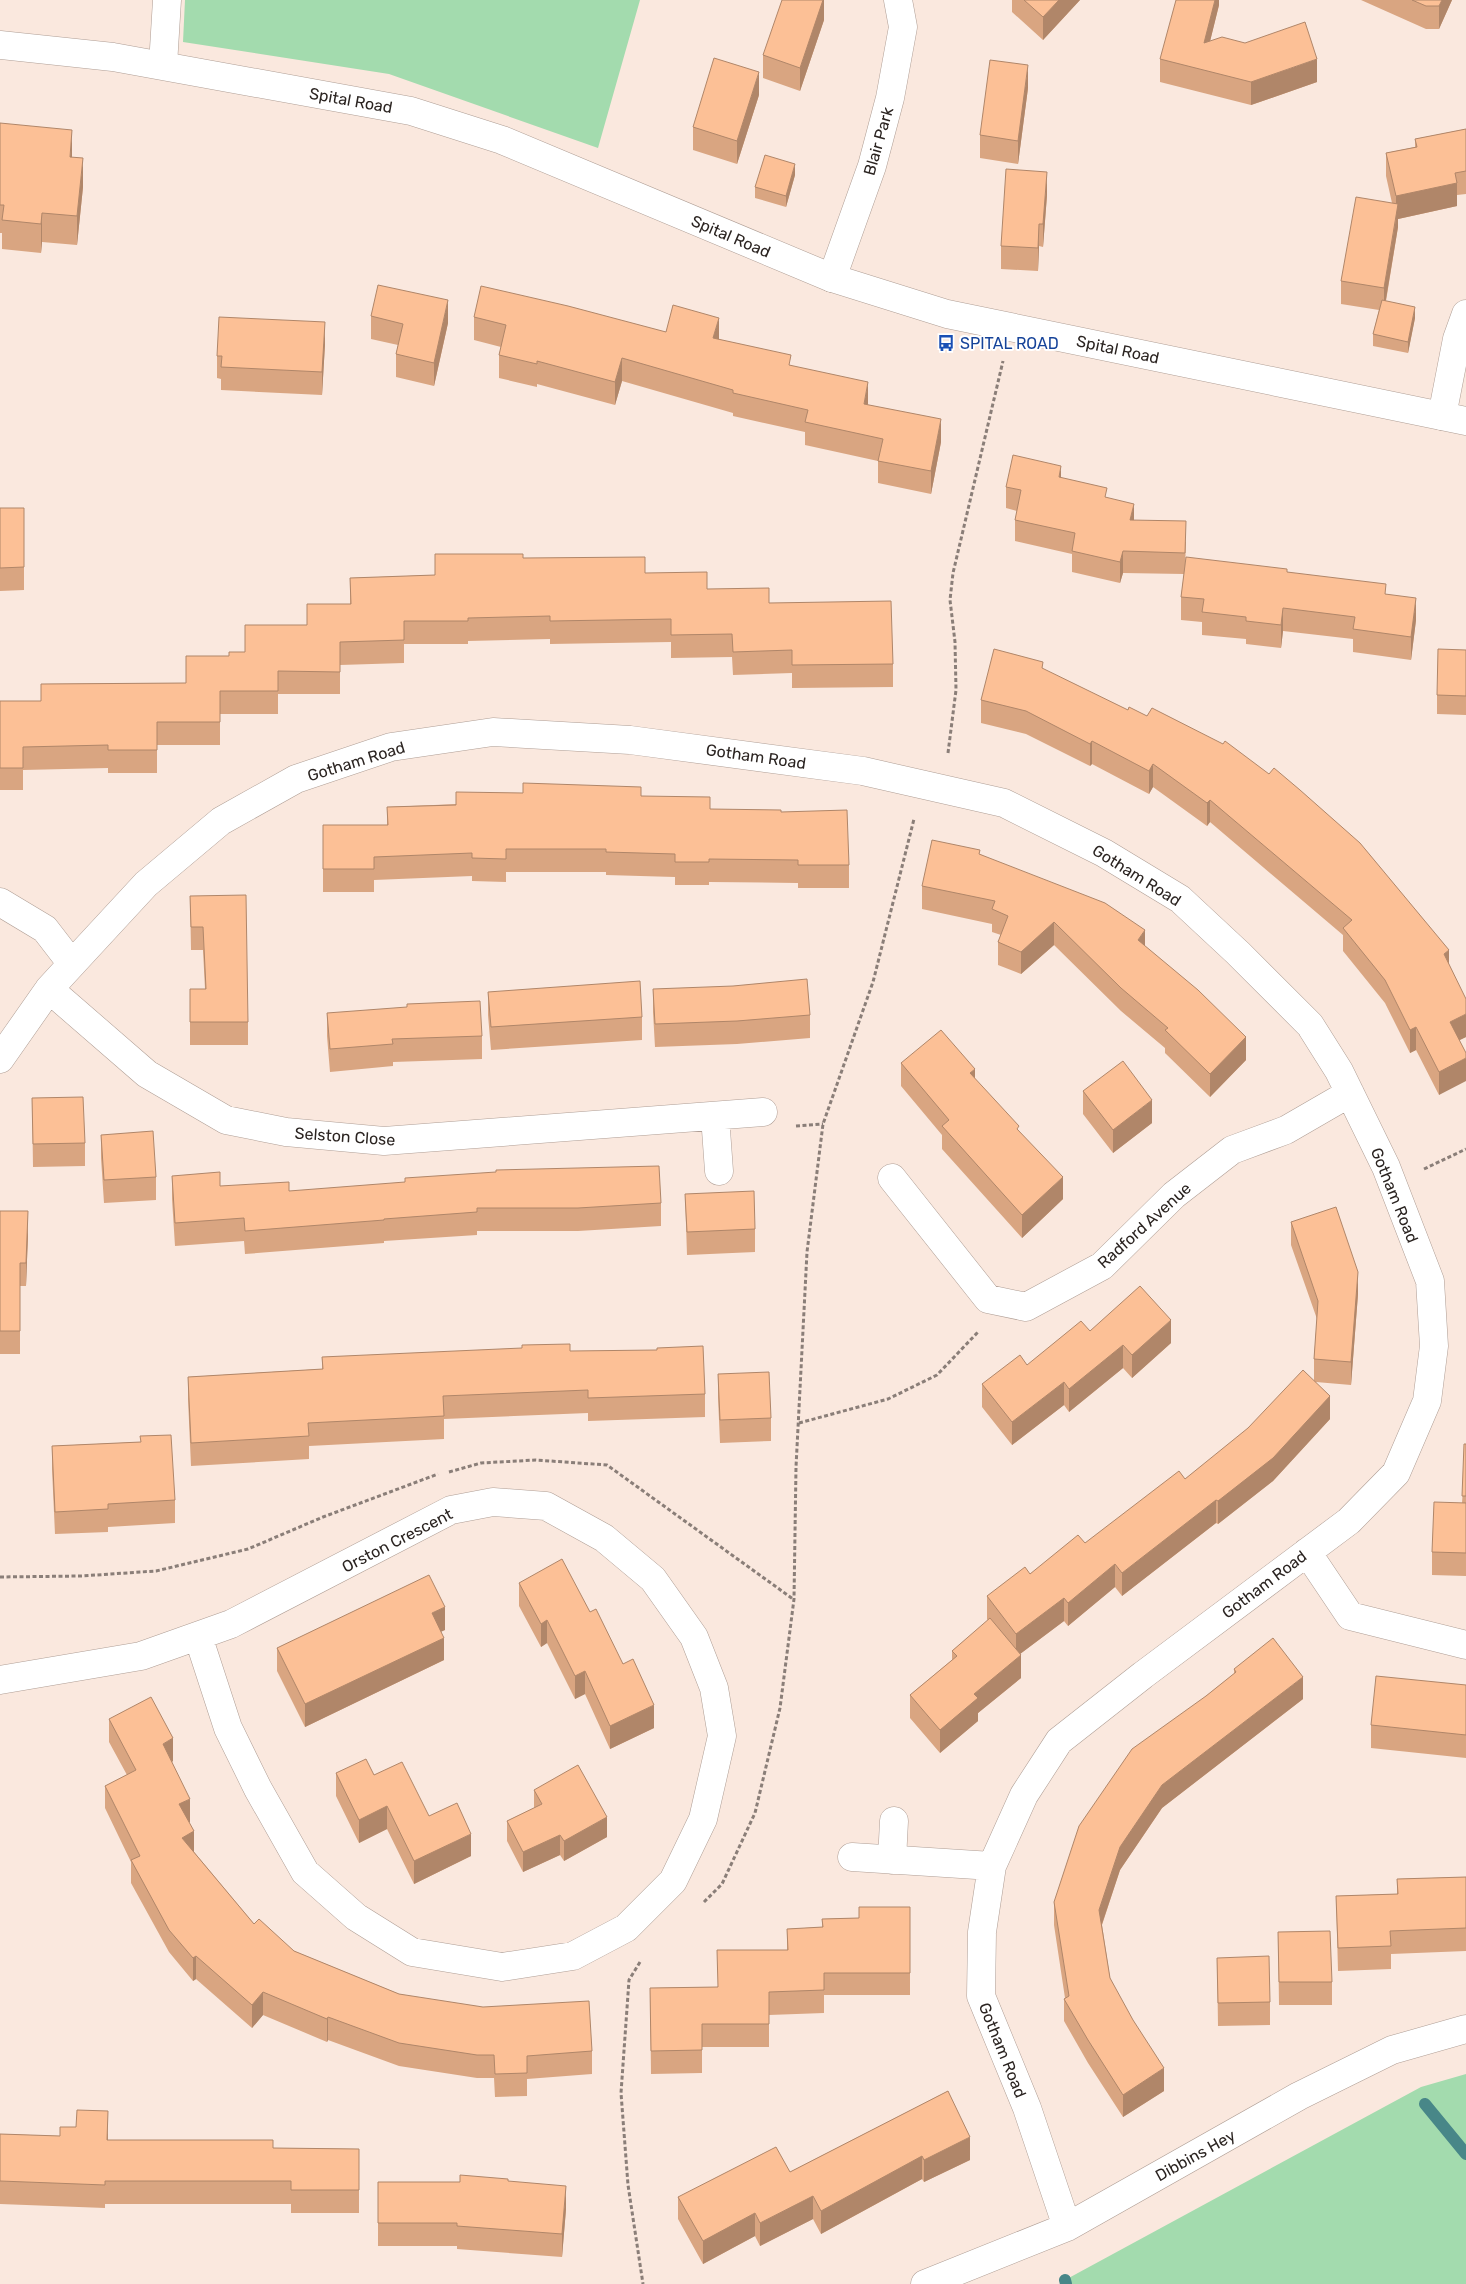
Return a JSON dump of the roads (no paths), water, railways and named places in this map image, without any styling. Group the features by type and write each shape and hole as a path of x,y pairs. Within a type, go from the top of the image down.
{"street":[{"path":"163,65 167,0"},
{"name":"Blair Park","path":"832,278 872,166 890,98 903,26 898,0"},
{"name":"Spital Road","path":"0,45 113,57 163,65 411,111 502,140 832,278 947,314 1454,418"},
{"path":"1454,418 1457,339 1466,314"},
{"name":"Gotham Road","path":"0,1060 49,989 72,964 146,884 221,820 296,779 391,746 493,732 630,740 863,770 1004,803 1104,853 1180,899 1310,1025 1339,1071 1393,1184 1430,1281 1434,1346 1427,1402 1396,1473 1349,1521 1142,1675 1059,1741 1024,1795 992,1866 982,1932 981,1996 1027,2108 1068,2227"},
{"path":"0,902 45,929 72,964"},
{"name":"Selston Close","path":"49,989 147,1074 226,1120 286,1132 384,1141 763,1112"},
{"name":"Radford Avenue","path":"892,1178 988,1299 1026,1307 1102,1266 1174,1195 1232,1150 1286,1130 1350,1093"},
{"path":"715,1116 719,1171"},
{"name":"Orston Crescent","path":"0,1680 141,1656 232,1624 451,1510 493,1502 546,1506 604,1538 652,1579 694,1637 714,1688 722,1736 703,1819 673,1881 626,1928 573,1956 502,1967 412,1952 356,1917 305,1872 258,1789 228,1728 198,1636"},
{"path":"1307,1552 1350,1616 1466,1645"},
{"path":"892,1860 894,1822"},
{"path":"852,1857 992,1866"},
{"name":"Dibbins Hey","path":"925,2284 1068,2227 1299,2096 1392,2050 1466,2029"}],"waterway":[{"path":"1425,2104 1466,2154"},
{"path":"1065,2280 1066,2284"}],"place":[{"name":"SPITAL ROAD","path":"946,343"}]}
